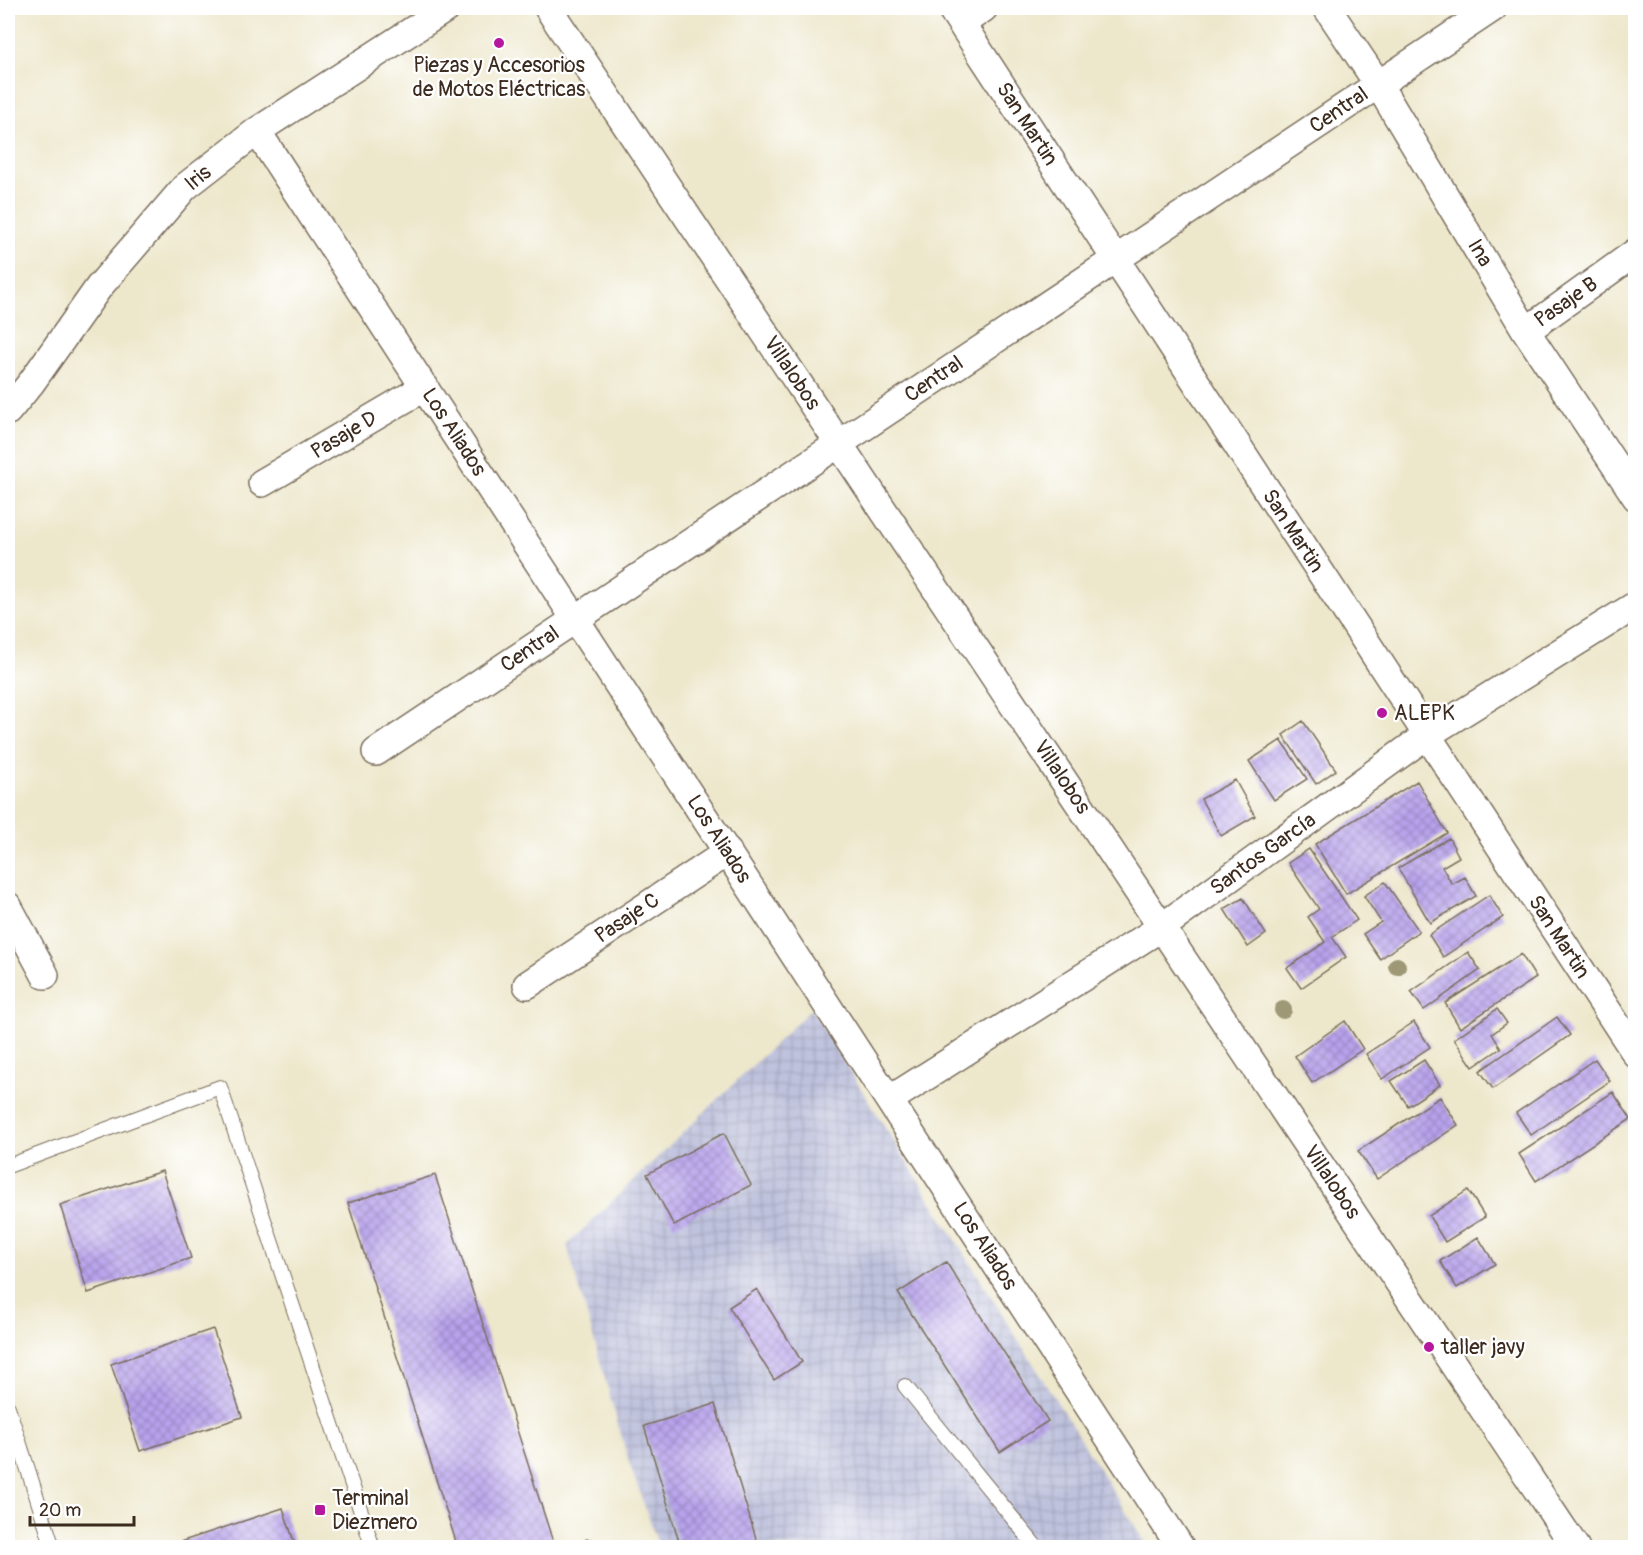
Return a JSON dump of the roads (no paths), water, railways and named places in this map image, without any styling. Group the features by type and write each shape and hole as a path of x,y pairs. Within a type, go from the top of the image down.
{"street":[{"name":"Iris","path":"8,411 31,383 99,287 185,188 257,131 447,8"},
{"name":"Villalobos","path":"548,8 1576,1548"},
{"path":"956,15 984,8"},
{"name":"Ina","path":"1327,8 1378,84 1526,331 1635,497"},
{"name":"Central","path":"376,752 1493,8"},
{"name":"San Martin","path":"956,15 1635,1054"},
{"name":"Los Aliados","path":"257,131 1181,1548"},
{"name":"Pasaje B","path":"1526,331 1635,252"},
{"name":"Pasaje D","path":"262,483 425,387"},
{"name":"Santos García","path":"890,1100 1162,927 1427,735 1635,605"},
{"name":"Pasaje C","path":"527,985 728,852"},
{"path":"8,906 45,975"}],"lane":[{"path":"8,1166 220,1087 373,1548"},
{"path":"905,1386 1037,1548"},
{"path":"8,1407 53,1548"}],"place":[{"name":"Piezas y Accesorios de Motos Eléctricas","path":"499,43"},
{"name":"ALEPK","path":"1382,713"},
{"name":"taller javy","path":"1429,1347"},
{"name":"Terminal Diezmero","path":"320,1510"}]}
